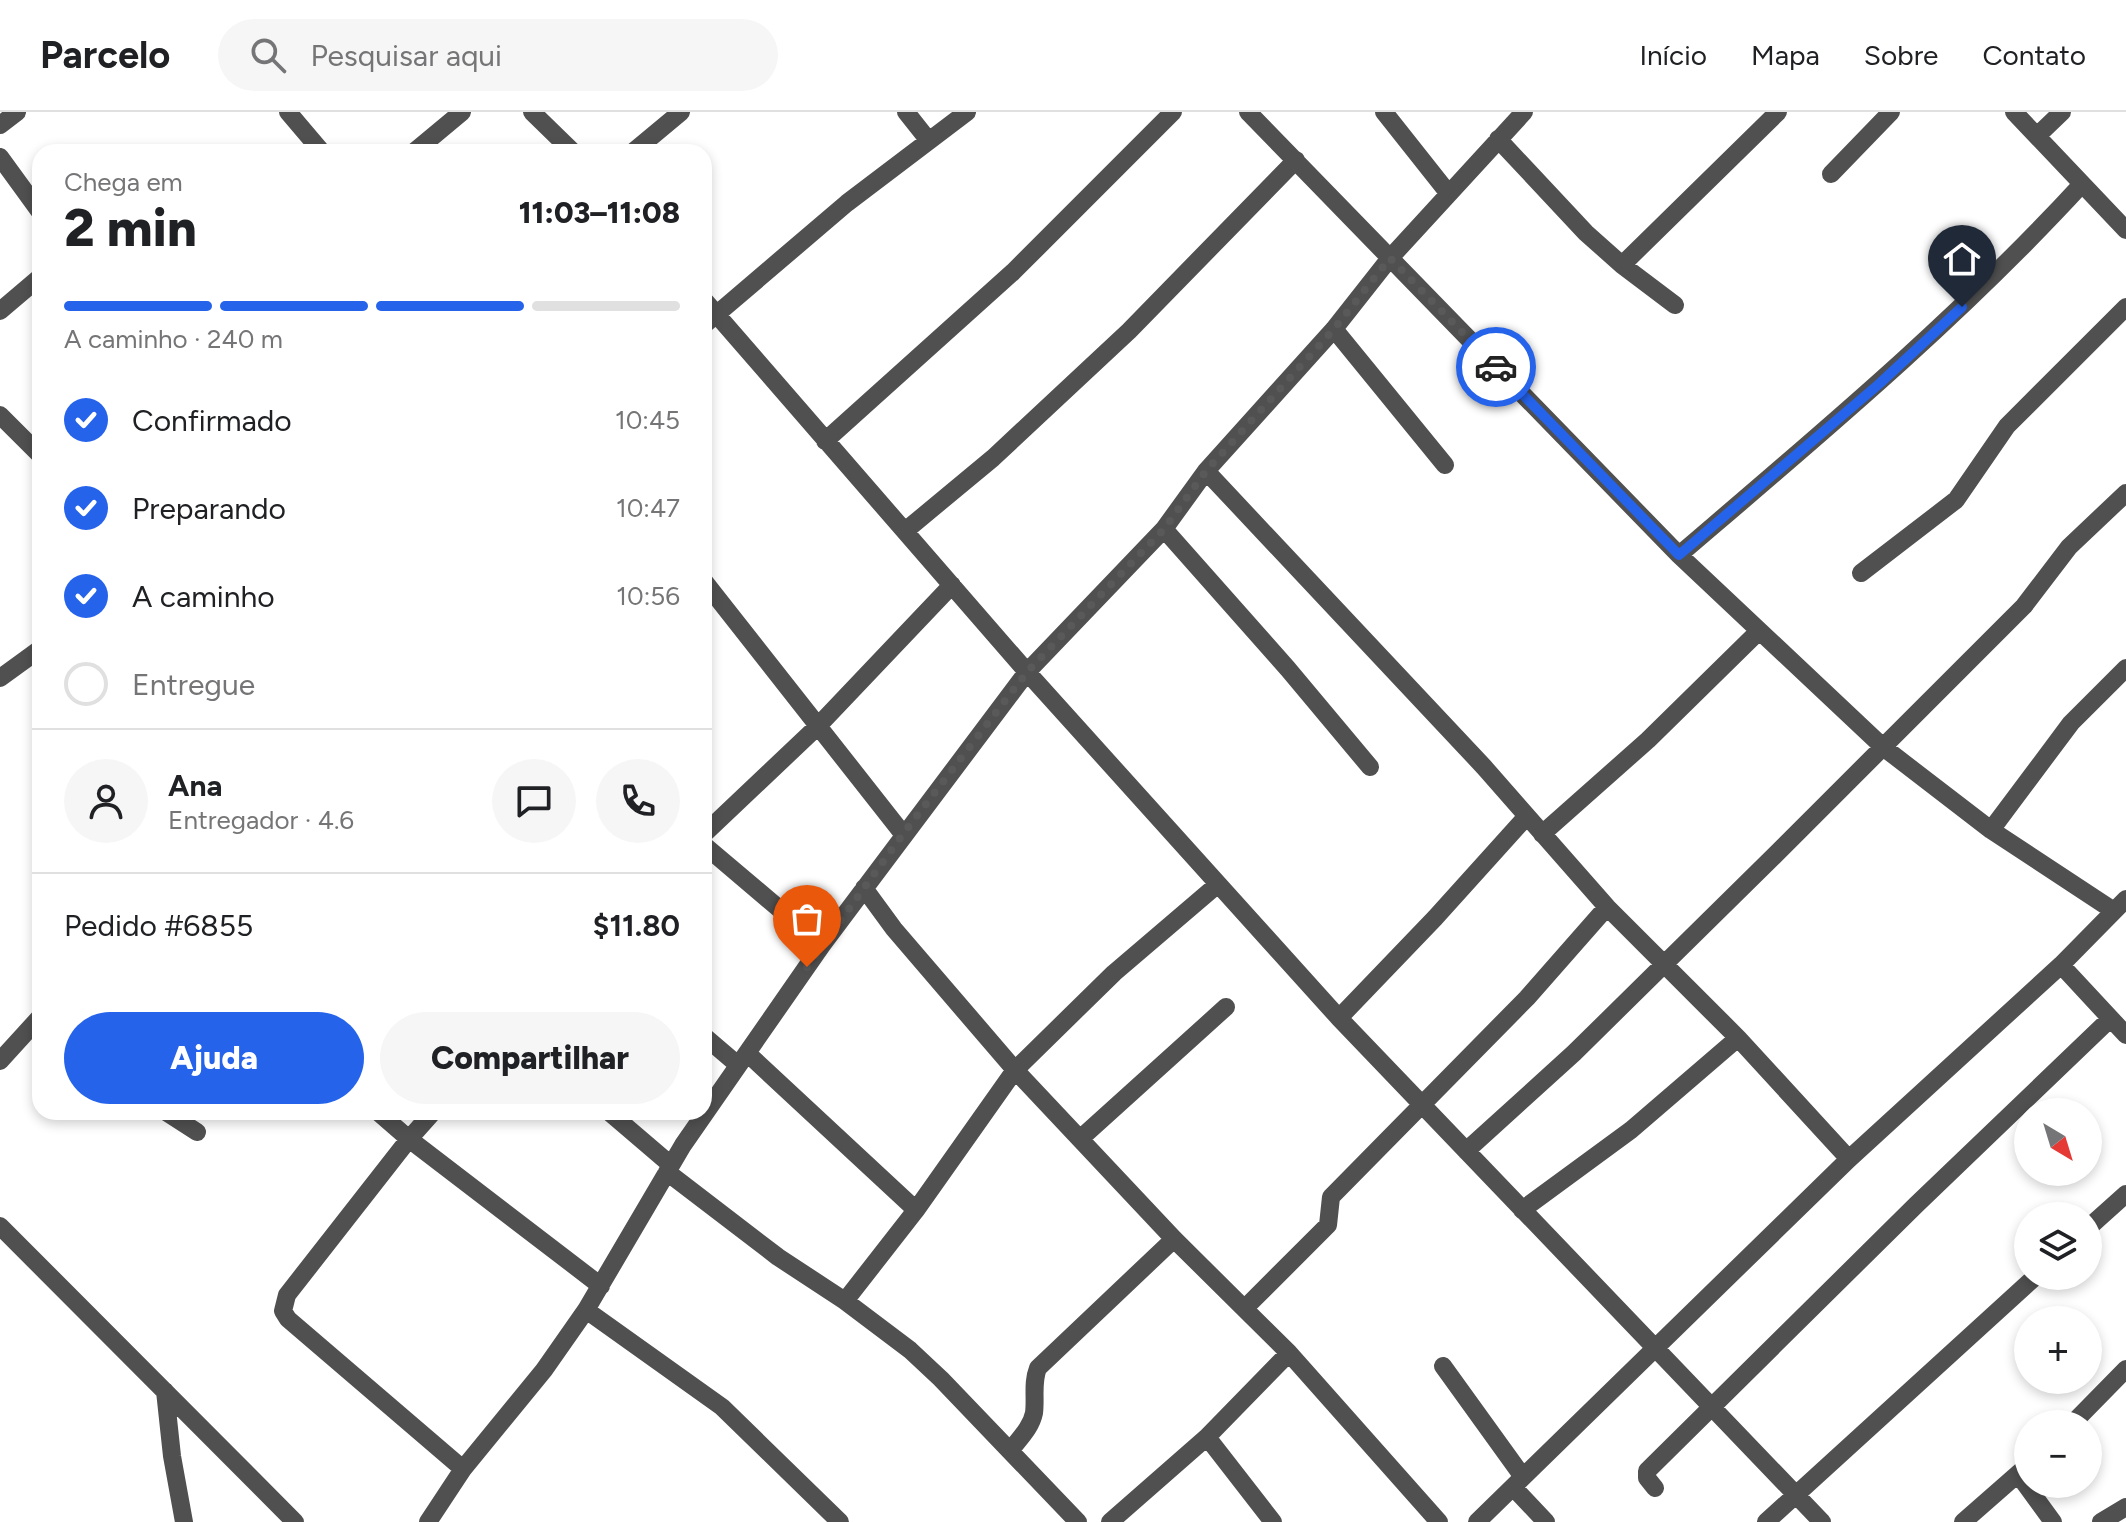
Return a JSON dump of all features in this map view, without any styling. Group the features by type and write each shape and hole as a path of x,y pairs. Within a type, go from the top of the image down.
{"street":[{"path":"0,125 17,112"},
{"path":"288,112 315,144"},
{"path":"424,144 462,112"},
{"path":"532,112 565,144"},
{"path":"643,144 681,112"},
{"path":"906,112 929,141"},
{"path":"712,310 967,112"},
{"path":"825,441 1013,272 1173,112"},
{"path":"1248,112 1679,555 1883,747 1991,830 2120,905 2061,965 1849,1159 1477,1522"},
{"path":"1384,112 1449,194"},
{"path":"712,1104 822,945 1027,672 1164,529 1206,471 1334,329 1390,258 1524,112"},
{"path":"1622,265 1778,112"},
{"path":"1831,174 1891,112"},
{"path":"2014,112 2126,230"},
{"path":"2037,136 2062,112"},
{"path":"1498,139 1586,233 1675,305"},
{"path":"0,157 32,201"},
{"path":"905,531 993,458 1129,331 1296,160"},
{"path":"1679,555 1879,384 2036,234 2082,184"},
{"path":"0,311 32,284"},
{"path":"1861,573 1956,500 2007,426 2126,307"},
{"path":"712,317 1339,1018 1822,1522"},
{"path":"1334,329 1445,465"},
{"path":"0,415 32,447"},
{"path":"1206,471 1484,767 1607,907 1738,1038 1849,1159"},
{"path":"1466,1151 1574,1053 1883,747 2024,606 2069,547 2126,493"},
{"path":"1164,529 1370,767"},
{"path":"712,826 818,726 952,585"},
{"path":"712,591 903,834"},
{"path":"1542,834 1648,740 1759,631"},
{"path":"0,678 32,655"},
{"path":"1991,830 2071,723 2126,668"},
{"path":"1339,1018 1527,816"},
{"path":"712,852 822,945"},
{"path":"845,1301 916,1210 1015,1070 1114,973 1217,885"},
{"path":"864,888 894,929 1015,1070 1174,1239 1289,1353 1439,1522"},
{"path":"1245,1308 1328,1225 1331,1197 1527,998 1607,907"},
{"path":"2061,965 2126,1035"},
{"path":"1081,1138 1226,1007"},
{"path":"1655,1488 1647,1478 1647,1471 1710,1406 2110,1019"},
{"path":"0,1061 32,1026"},
{"path":"1522,1210 1631,1130 1738,1038"},
{"path":"712,1041 742,1059 916,1210"},
{"path":"178,1120 197,1132"},
{"path":"387,1120 601,1286"},
{"path":"426,1120 287,1295 283,1311 288,1319 463,1469"},
{"path":"617,1120 669,1169 778,1257 845,1301 910,1350 1078,1522"},
{"path":"428,1522 463,1469 544,1370 586,1310 702,1120"},
{"path":"2102,1215 2126,1194"},
{"path":"0,1226 295,1522"},
{"path":"1010,1451 1029,1426 1034,1412 1034,1383 1038,1368 1174,1239"},
{"path":"1766,1522 2021,1290"},
{"path":"586,1310 722,1407 840,1522"},
{"path":"1110,1522 1207,1437 1289,1353"},
{"path":"1443,1366 1546,1522"},
{"path":"2086,1410 2126,1369"},
{"path":"165,1391 172,1456 184,1522"},
{"path":"1207,1437 1273,1522"},
{"path":"1963,1522 2014,1477"},
{"path":"2039,1498 2053,1522"},
{"path":"2101,1522 2126,1507"}],"way so far":[{"path":"807,967 903,834 1027,672 1164,529 1206,471 1334,329 1390,258 1496,367"}],"route":[{"path":"1496,367 1679,555 1879,384 1962,307"}]}
